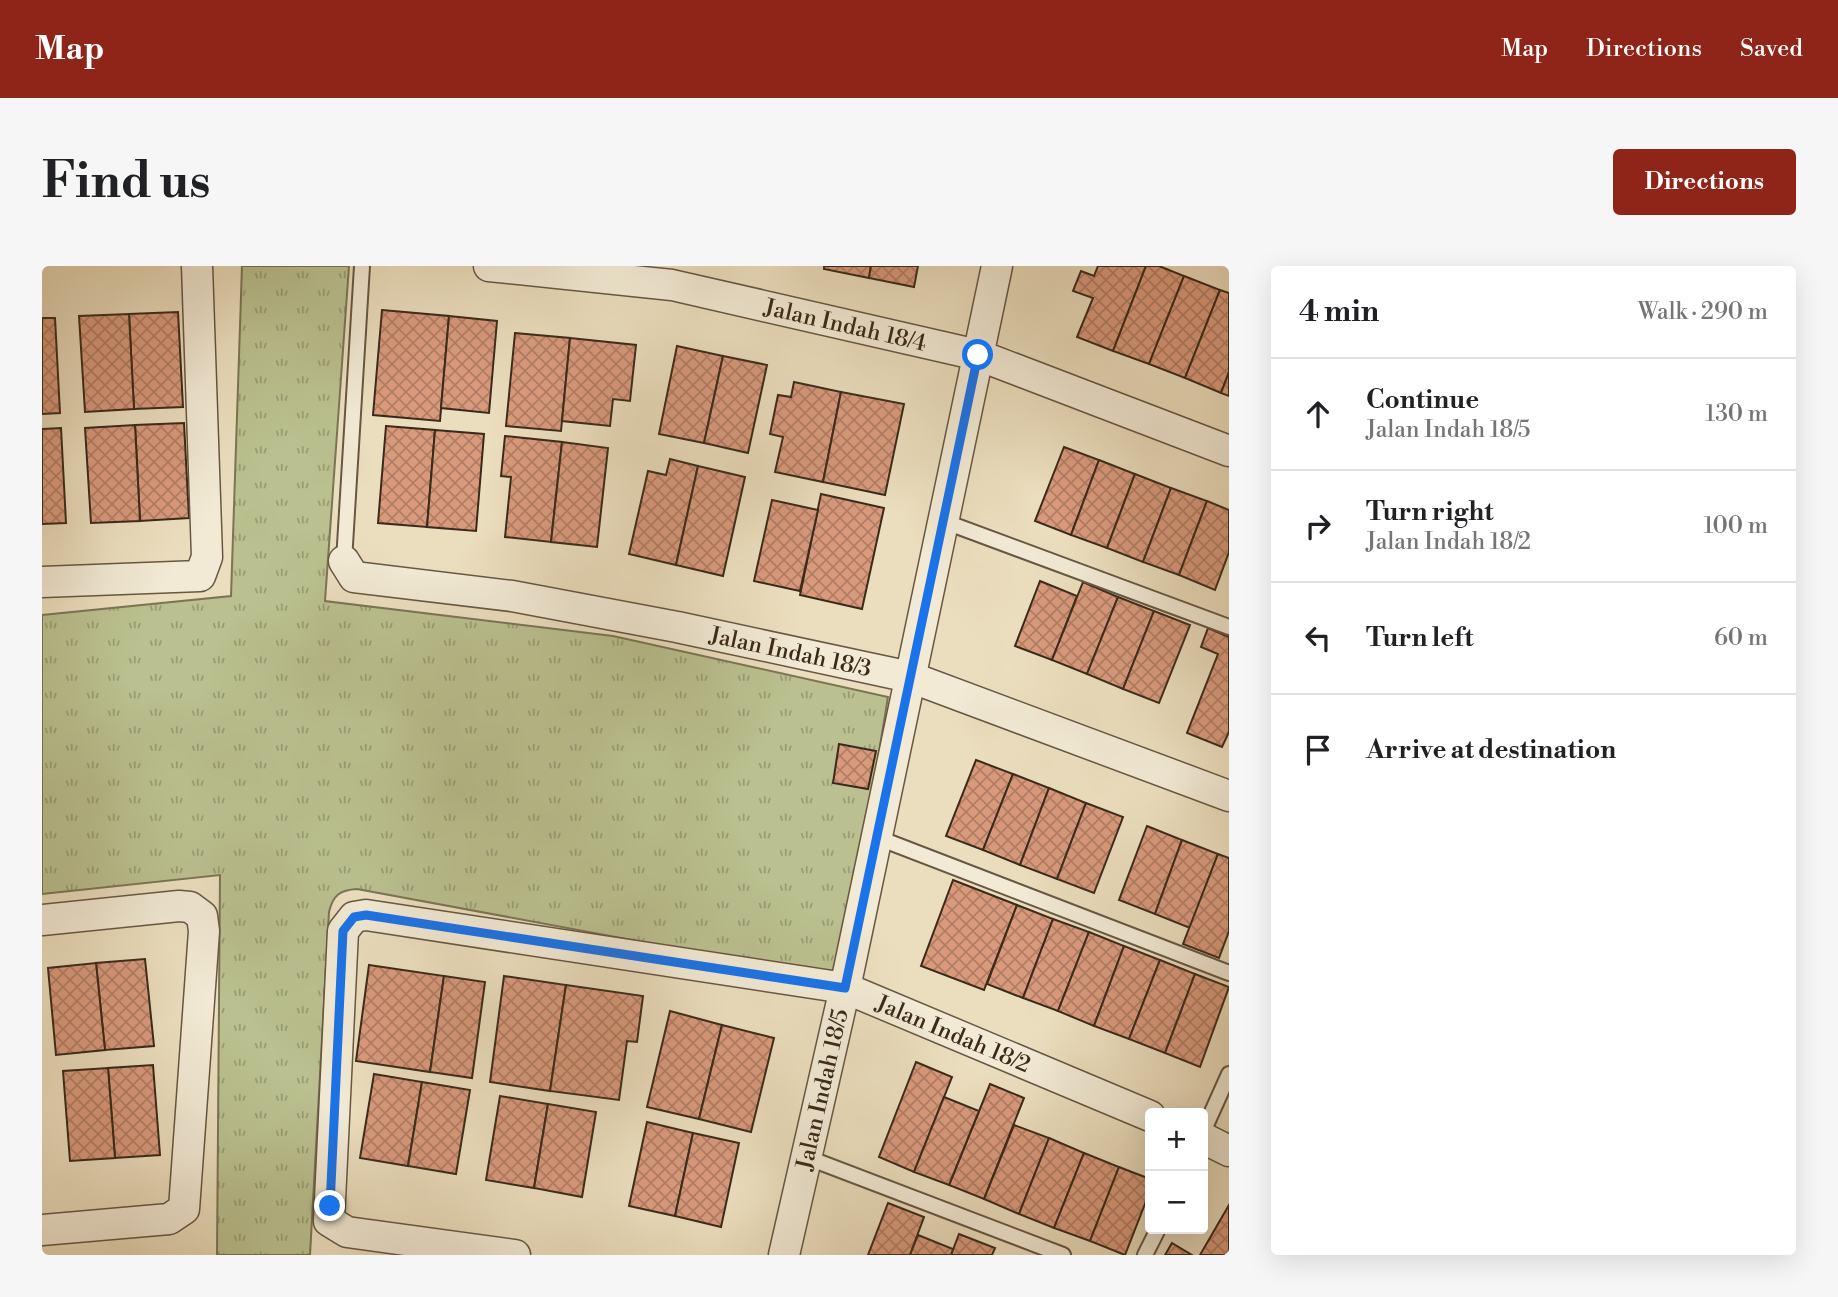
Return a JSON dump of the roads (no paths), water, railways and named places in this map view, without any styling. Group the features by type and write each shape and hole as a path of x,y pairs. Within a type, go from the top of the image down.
{"street":[{"path":"42,582 200,576 207,557 197,266"},
{"name":"Jalan Indah 18/4","path":"489,266 672,285 978,355 1229,451"},
{"name":"Jalan Indah 18/5","path":"784,1255 845,988 997,266"},
{"name":"Jalan Indah 18/3","path":"344,561 354,577 526,599 677,627 910,677 1229,796"},
{"path":"42,920 190,907 202,916 204,931 187,1199 178,1216 42,1230"},
{"name":"Jalan Indah 18/2","path":"515,1255 347,1232 329,1221 343,931 354,917 366,915 845,988 1145,1113"},
{"path":"1208,1140 1229,1151"}],"lane":[{"path":"344,561 362,266"},
{"path":"943,521 1229,627"},
{"path":"877,837 1229,973"},
{"path":"1208,1121 1229,1074"},
{"path":"806,1157 1063,1255"},
{"path":"1146,1255 1156,1234"}]}
